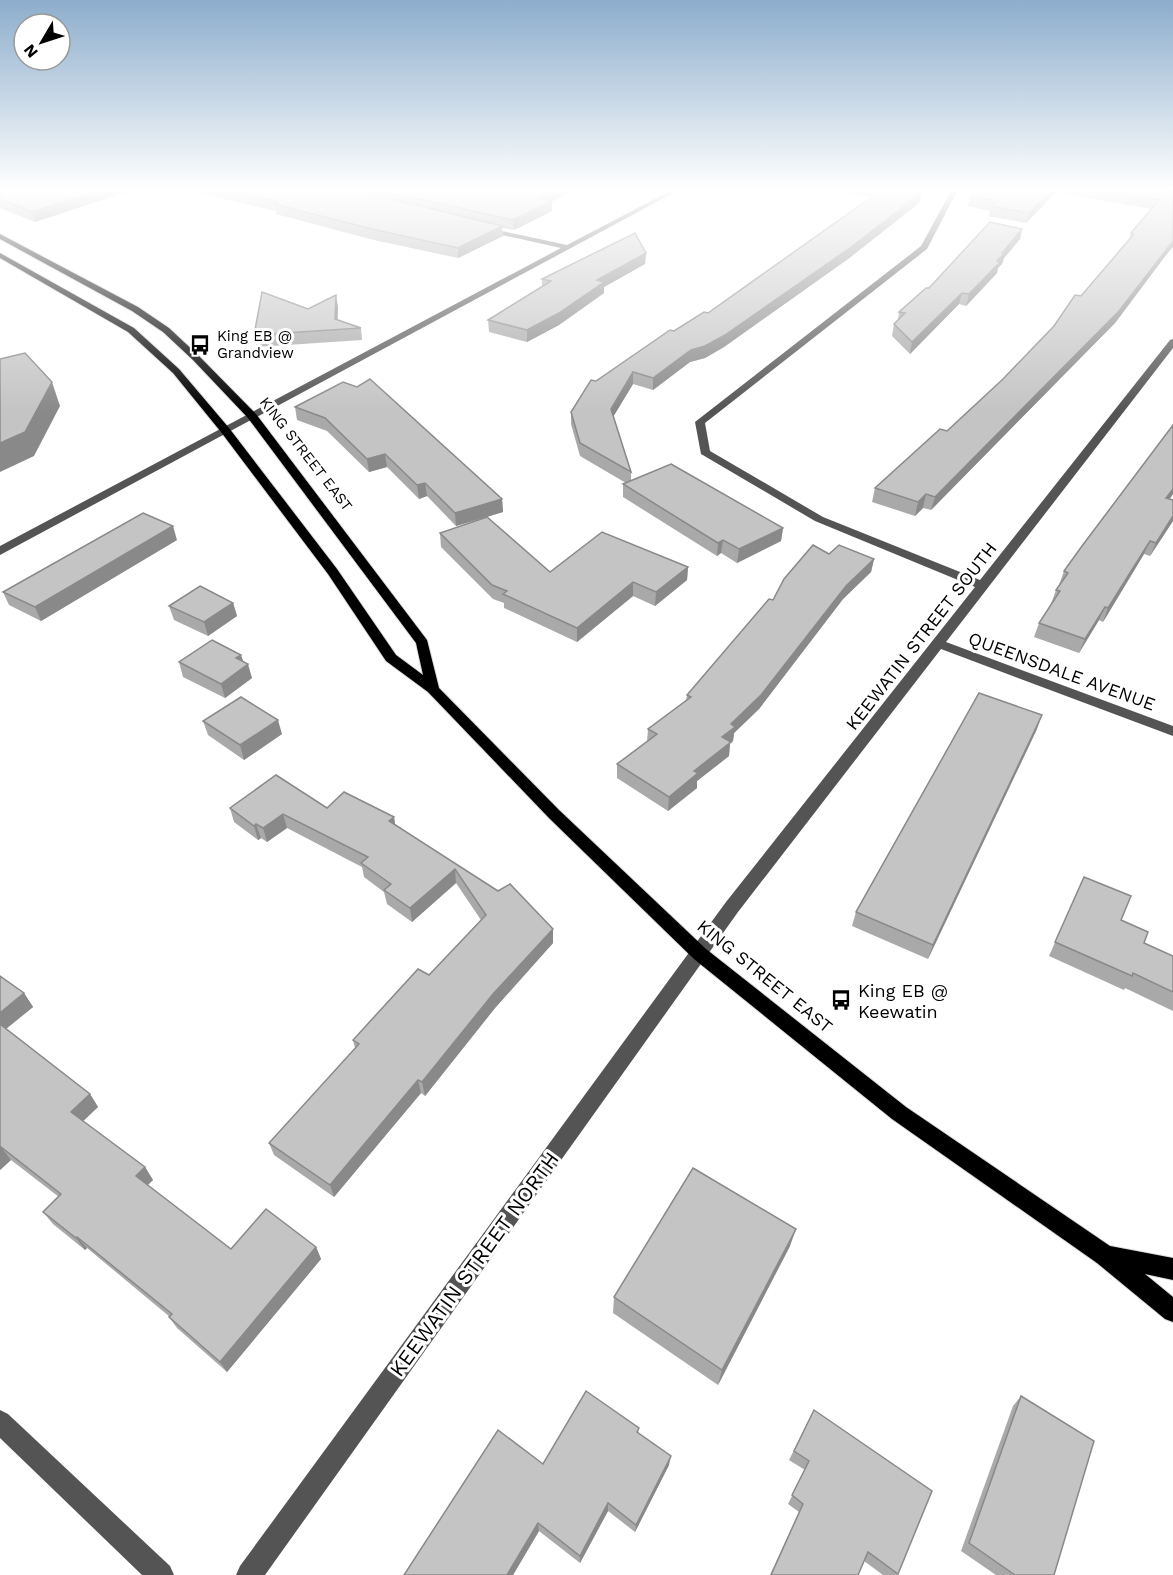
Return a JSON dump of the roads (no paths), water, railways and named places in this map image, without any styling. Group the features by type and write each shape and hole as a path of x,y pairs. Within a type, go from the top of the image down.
{"main road":[{"name":"KING STREET EAST","path":"17,264 131,330 176,371 225,430 333,572 391,658 433,688 554,814 700,954 899,1113 1105,1255 1173,1311"},
{"name":"KING STREET EAST","path":"54,264 93,285 166,330 252,416 422,643 433,688"},
{"name":"KING STREET EAST","path":"1105,1255 1173,1269"}],"street":[{"path":"0,551 534,264"},
{"path":"902,264 700,422 705,452 808,513 983,586"},
{"name":"KEEWATIN STREET SOUTH","path":"700,954 732,907 1173,342"},
{"name":"QUEENSDALE AVENUE","path":"939,644 1173,731"},
{"name":"KEEWATIN STREET NORTH","path":"249,1575 700,954"},
{"path":"0,1422 161,1575"}],"place":[{"name":"King EB @ Grandview","path":"200,345"},
{"name":"King EB @ Keewatin","path":"841,1000"}]}
